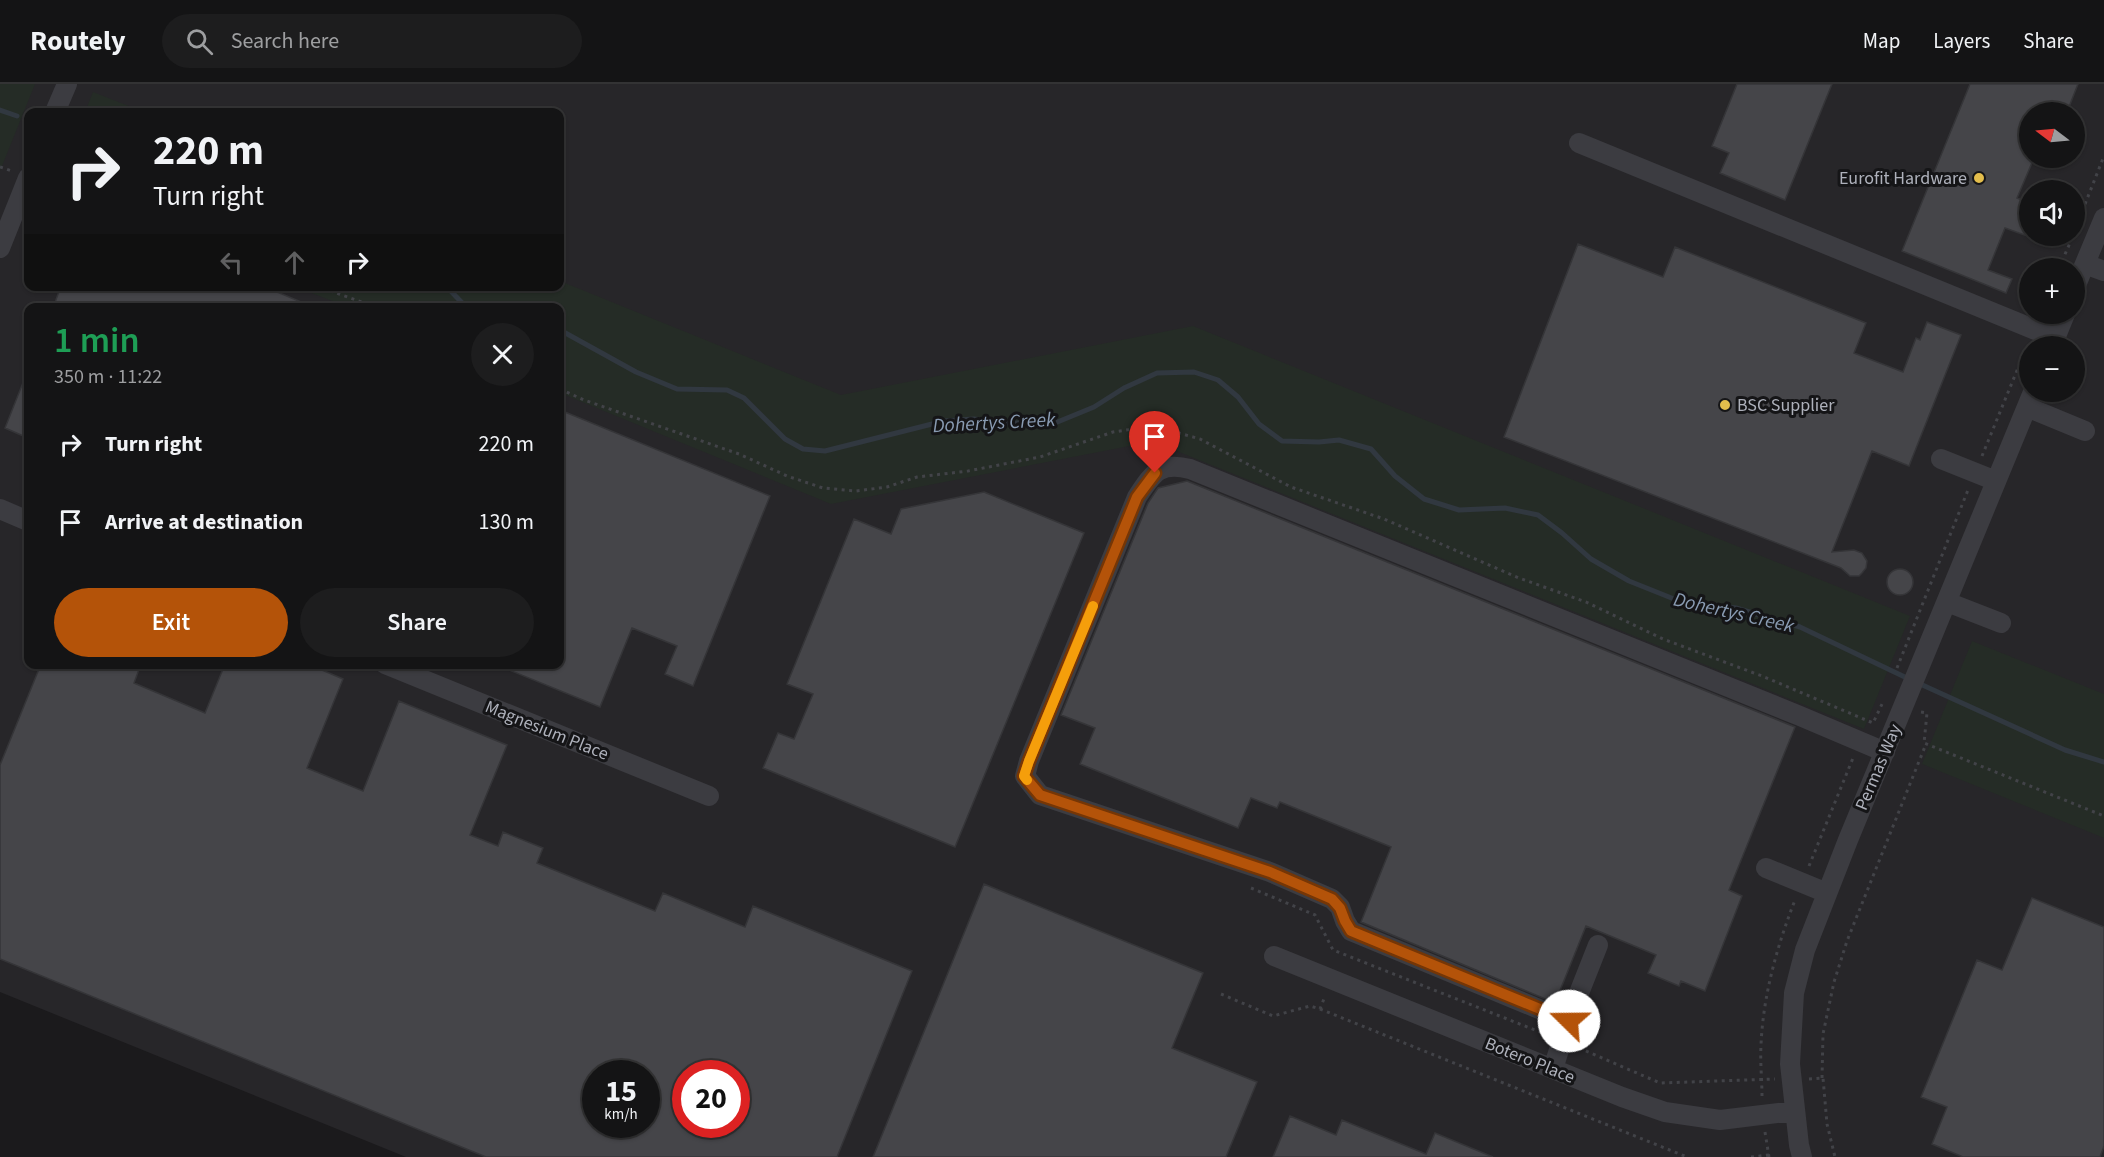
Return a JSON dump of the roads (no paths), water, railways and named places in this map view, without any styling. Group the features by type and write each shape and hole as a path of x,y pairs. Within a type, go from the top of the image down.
{"street":[{"path":"57,108 67,84"},
{"path":"1579,143 2039,336"},
{"path":"0,249 24,188"},
{"path":"2104,218 2085,264 2104,271"},
{"name":"Permas Way","path":"1802,1157 1798,1145 1790,1064 1794,993 1805,950 2029,402"},
{"path":"2035,402 2085,431"},
{"path":"1941,459 1996,481"},
{"path":"1569,1021 1351,931 1340,908 1332,899 1270,872 1040,795 1024,776 1137,497 1155,473 1165,467 1175,465 1191,469 1885,752"},
{"path":"0,509 24,519"},
{"path":"1947,602 2001,623"},
{"name":"Magnesium Place","path":"396,669 709,796"},
{"path":"1766,868 1827,893"},
{"path":"1553,1069 1598,945"},
{"name":"Botero Place","path":"1274,956 1665,1112 1720,1120 1795,1111"}],"waterway":[{"name":"Dohertys Creek","path":"0,110 17,116"},
{"name":"Dohertys Creek","path":"451,291 462,303"},
{"name":"Dohertys Creek","path":"564,332 636,372 677,389 727,390 744,398 785,439 803,449 825,451 944,421 974,419 1006,423 1055,423 1094,407 1124,388 1157,373 1194,372 1218,380 1238,397 1259,424 1282,441 1339,440 1371,449 1395,476 1424,499 1459,510 1505,508 1538,515 1591,559 1629,581 1679,601 1736,608 1800,627 1909,679"},
{"name":"Dohertys Creek","path":"1918,683 2065,750 2104,762"}],"place":[{"name":"Eurofit Hardware","path":"1979,178"},
{"name":"BSC Supplier","path":"1725,405"}]}
